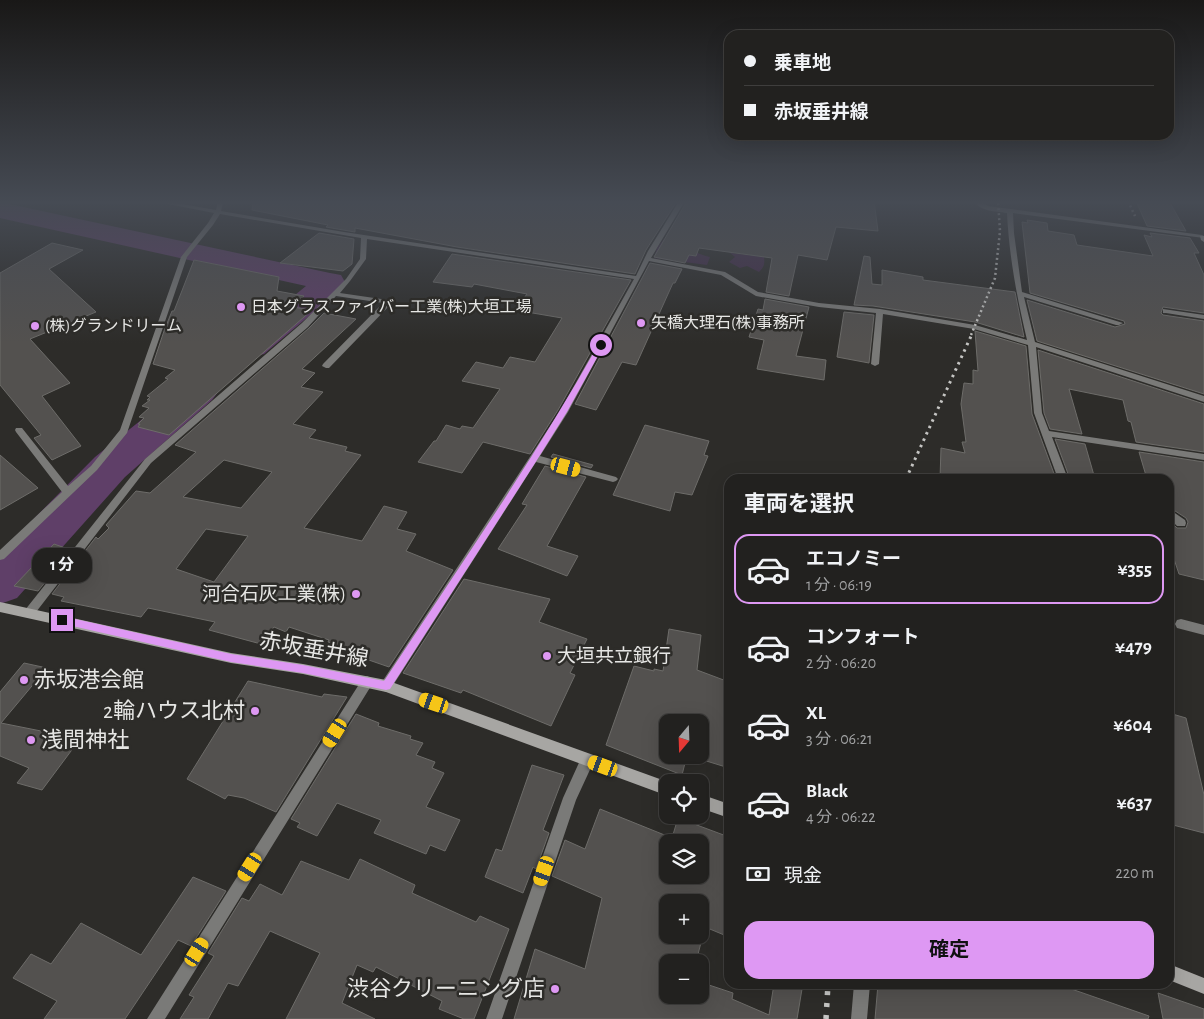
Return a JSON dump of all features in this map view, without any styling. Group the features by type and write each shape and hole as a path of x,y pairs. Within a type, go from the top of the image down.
{"main road":[{"name":"赤坂垂井線","path":"0,607 231,658 303,669 386,686 659,787"},
{"path":"709,804 724,809"},
{"path":"1174,974 1204,986"}],"street":[{"path":"0,556 94,468 124,431 184,257 189,249"},
{"path":"29,613 148,461 305,325 348,280 363,259 363,249"},
{"path":"436,249 638,278"},
{"path":"386,686 564,412 652,249"},
{"path":"1013,249 1019,292 1032,344 1038,414 1061,474"},
{"path":"646,259 723,273 756,294 819,305 880,311 975,327 1204,399"},
{"path":"1019,292 1119,323"},
{"path":"326,366 388,302 334,294"},
{"path":"875,364 880,311"},
{"path":"1166,311 1204,317"},
{"path":"19,430 68,493"},
{"path":"1046,433 1204,457"},
{"path":"534,458 613,479"},
{"path":"1174,517 1181,522"},
{"path":"1182,624 1204,630"},
{"path":"155,1019 367,682"},
{"path":"494,1019 570,798 587,761"},
{"path":"859,1019 862,989"}],"shaded area":[{"path":"657,249 689,249 710,257 707,265 654,258"},
{"path":"731,249 731,253 764,257 763,267 759,272 747,266 740,268 729,262 735,257 729,252"}],"building":[{"path":"42,249 83,250 49,269 96,312 30,339 70,383 42,396 81,446 52,460 34,438 41,435 0,385 0,273"},
{"path":"299,249 353,249 352,264 343,271 280,263"},
{"path":"467,249 647,249 635,274"},
{"path":"659,249 699,249 696,256 689,255 685,263 654,257"},
{"path":"703,249 830,249 827,260 798,255 789,296 766,292 772,258"},
{"path":"1025,249 1102,249 1153,256 1150,249 1196,249 1199,253 1194,253 1204,275 1204,313 1163,307 1161,313 1163,315 1204,321 1204,394 1037,341 1027,300 1115,327 1125,324 1124,321 1030,293"},
{"path":"452,254 631,280 558,410 530,454 483,442 462,473 418,462 434,441 436,441 446,425 460,429 462,426 473,428 500,389 462,381 476,362 503,368 510,357 535,362 562,318 515,310 527,294 474,284 472,287 433,282"},
{"path":"864,256 870,257 872,284 882,285 882,270 923,277 923,280 1015,292 1024,337 975,322 873,306 854,305"},
{"path":"194,260 279,277 277,291 304,296 292,307 312,310 169,435 138,427 140,424 138,424 144,418 139,417 149,408 142,406 150,400 147,400 150,397 147,396 168,379 165,378 175,370 153,364 164,331"},
{"path":"650,263 682,269 675,283 673,283 636,365 622,362 596,410 575,404"},
{"path":"765,299 809,307 796,356 826,360 824,380 757,369 764,340 749,337 758,309 763,310"},
{"path":"844,312 874,315 869,363 837,357"},
{"path":"324,313 356,319 302,369 315,373 301,387 323,392 293,424 316,430 309,438 347,447 345,451 361,455 304,528 362,541 384,506 407,512 397,529 416,534 406,551 453,570 389,667 363,658 366,652 328,642 329,640 289,627 286,632 274,627 261,644 209,630 215,622 148,608 141,617 61,601 64,597 52,594 96,537 98,539 109,528 106,525 136,491 150,493 196,452 175,445","holes":["224,460 272,472 241,508 183,497","206,529 248,536 214,582 176,569"]},
{"path":"975,331 1026,346 1032,414 1054,474 940,474 941,448 965,453 962,442 966,442 961,404 964,383 973,384 973,370 978,371"},
{"path":"1038,350 1204,404 1204,452 1136,442 1123,400 1069,389 1082,434 1050,429 1044,413"},
{"path":"645,425 709,441 704,455 708,456 692,495 675,492 670,511 613,495"},
{"path":"1055,439 1085,444 1094,474 1068,474"},
{"path":"1139,452 1204,462 1204,580 1179,574 1174,559 1174,525 1177,528 1186,528 1188,522 1186,518 1174,510 1174,474 1146,474"},
{"path":"553,454 593,465 591,468 551,457"},
{"path":"0,455 38,488 0,510"},
{"path":"545,466 586,477 547,546 578,556 567,576 498,549 527,505 522,504"},
{"path":"54,544 71,550 38,591 14,586"},
{"path":"464,579 550,599 539,622 587,639 570,673 575,675 551,726 463,690 461,693 403,673"},
{"path":"669,629 701,635 697,670 724,680 724,766 709,762 709,714 659,714 659,764 685,764 682,774 606,745 634,666 654,671 654,669 663,671"},
{"path":"24,663 47,668 1,723 46,732 42,737 74,747 42,790 17,783 29,768 0,756 0,692"},
{"path":"248,681 322,697 324,694 347,697 276,812 244,798 228,795 225,799 187,779"},
{"path":"356,714 379,723 378,726 411,736 410,739 423,743 416,755 435,762 432,768 444,773 426,807 460,820 445,851 430,845 426,854 374,833 381,820 337,803 317,836 297,827 300,823 291,819"},
{"path":"1174,714 1186,718 1204,795 1204,833 1174,825"},
{"path":"532,765 564,775 543,830 549,833 536,869 533,867 523,893 485,877 496,849 502,851"},
{"path":"600,809 662,834 659,834 659,884 709,884 709,834 673,834 676,824 694,824 724,835 724,935 709,929 709,894 659,894 659,944 701,944 698,954 659,954 659,1004 709,1004 709,985 733,993 732,999 769,1015 773,989 802,989 797,1019 514,1019 535,949 585,969 602,898 552,876 565,840 585,849"},
{"path":"360,859 415,885 412,893 476,922 480,916 509,929 474,1019 464,1019 439,1009 442,1001 376,967 373,972 357,965 342,1003 375,1019 286,1019 320,953 270,931 238,986 228,983 208,1019 180,1019 194,997 189,995 214,956 208,953 242,898 249,901 260,884 282,895 301,861 349,880"},
{"path":"193,877 226,891 191,946 178,940 125,1019 44,1019 57,1001 13,978 31,954 51,964 81,923 141,955"},
{"path":"878,989 1071,989 1149,1016 1148,1019 875,1019"},
{"path":"1158,993 1204,1009 1204,1019 1163,1019"}],"waterway":[{"path":"177,249 330,282 252,347"},
{"path":"0,584 110,467 199,392"}],"railway":[{"path":"971,335 995,278 998,249"},
{"path":"908,474 972,334"},
{"path":"826,1019 828,989"}],"place":[{"name":"日本グラスファイバー工業(株)大垣工場","path":"241,307"},
{"name":"矢橋大理石(株)事務所","path":"641,323"},
{"name":"(株)グランドリーム","path":"35,326"},
{"name":"河合石灰工業(株)","path":"356,594"},
{"name":"大垣共立銀行","path":"547,656"},
{"name":"赤坂港会館","path":"24,680"},
{"name":"2輪ハウス北村","path":"255,711"},
{"name":"浅間神社","path":"31,740"},
{"name":"渋谷クリーニング店","path":"555,989"}],"route":[{"path":"62,620 231,658 303,669 386,686 564,412 601,345"}]}
